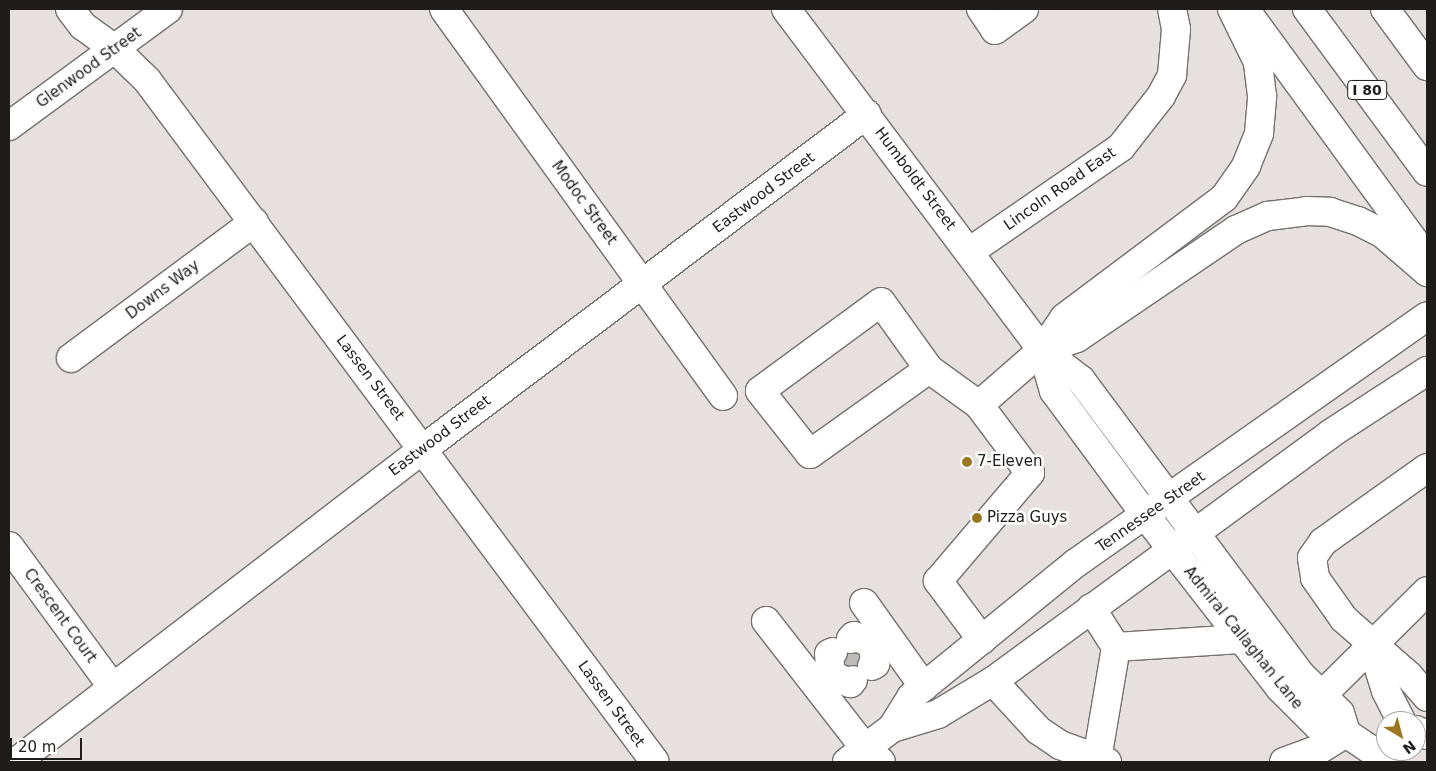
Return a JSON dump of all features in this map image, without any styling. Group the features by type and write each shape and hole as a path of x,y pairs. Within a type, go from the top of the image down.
{"main road":[{"name":"Lassen Street","path":"70,9 83,26 115,49 148,80 654,762"},
{"name":"Glenwood Street","path":"9,126 168,9"},
{"name":"Modoc Street","path":"444,9 723,396"},
{"name":"Humboldt Street","path":"786,9 867,114 1042,350 1081,380 1193,532"},
{"path":"981,9 995,30 1024,9"},
{"name":"Lincoln Road East","path":"969,252 1121,147 1160,96 1172,75 1176,29 1172,9"},
{"path":"979,405 1042,350 1064,318 1224,198 1246,166 1259,133 1262,96 1258,62 1232,9"},
{"path":"1245,9 1427,261"},
{"name":"I 80","path":"1307,9 1427,172"},
{"path":"1385,9 1427,66"},
{"name":"Eastwood Street","path":"16,762 112,686 423,449 643,286 867,114"},
{"path":"1042,350 1076,338 1236,230 1268,216 1306,211 1330,212 1358,221 1382,233 1427,272"},
{"name":"Downs Way","path":"71,358 254,222"},
{"path":"929,368 810,454 760,391 881,302 929,368 979,405 1030,473 938,581 982,640"},
{"name":"Tennessee Street","path":"864,758 892,728 911,698 1076,563 1169,500 1427,316"},
{"name":"Humboldt Street","path":"1042,350 1054,391 1171,549"},
{"name":"Tennessee Street","path":"892,728 938,714 993,681 1193,532 1330,434 1422,375"},
{"path":"1427,468 1323,542 1312,558 1315,578 1344,619 1409,676 1427,697"},
{"name":"Admiral Callaghan Lane","path":"1193,532 1299,673 1340,713 1346,733"},
{"name":"Crescent Court","path":"9,546 112,686"},
{"name":"Admiral Callaghan Lane","path":"1171,549 1280,688 1321,729 1346,733 1389,762"},
{"path":"1321,696 1371,643 1427,591"},
{"path":"864,603 852,660 864,758"},
{"path":"993,681 1038,730 1060,745 1102,760 1116,647 1091,608"},
{"path":"766,621 852,660 924,688"},
{"path":"1116,647 1241,639"},
{"path":"1371,643 1386,691 1396,711"},
{"path":"1284,762 1322,748 1346,733"}],"tunnel":[{"path":"843,666 862,652"}],"place":[{"name":"7-Eleven","path":"967,462"},
{"name":"Pizza Guys","path":"977,518"}]}
